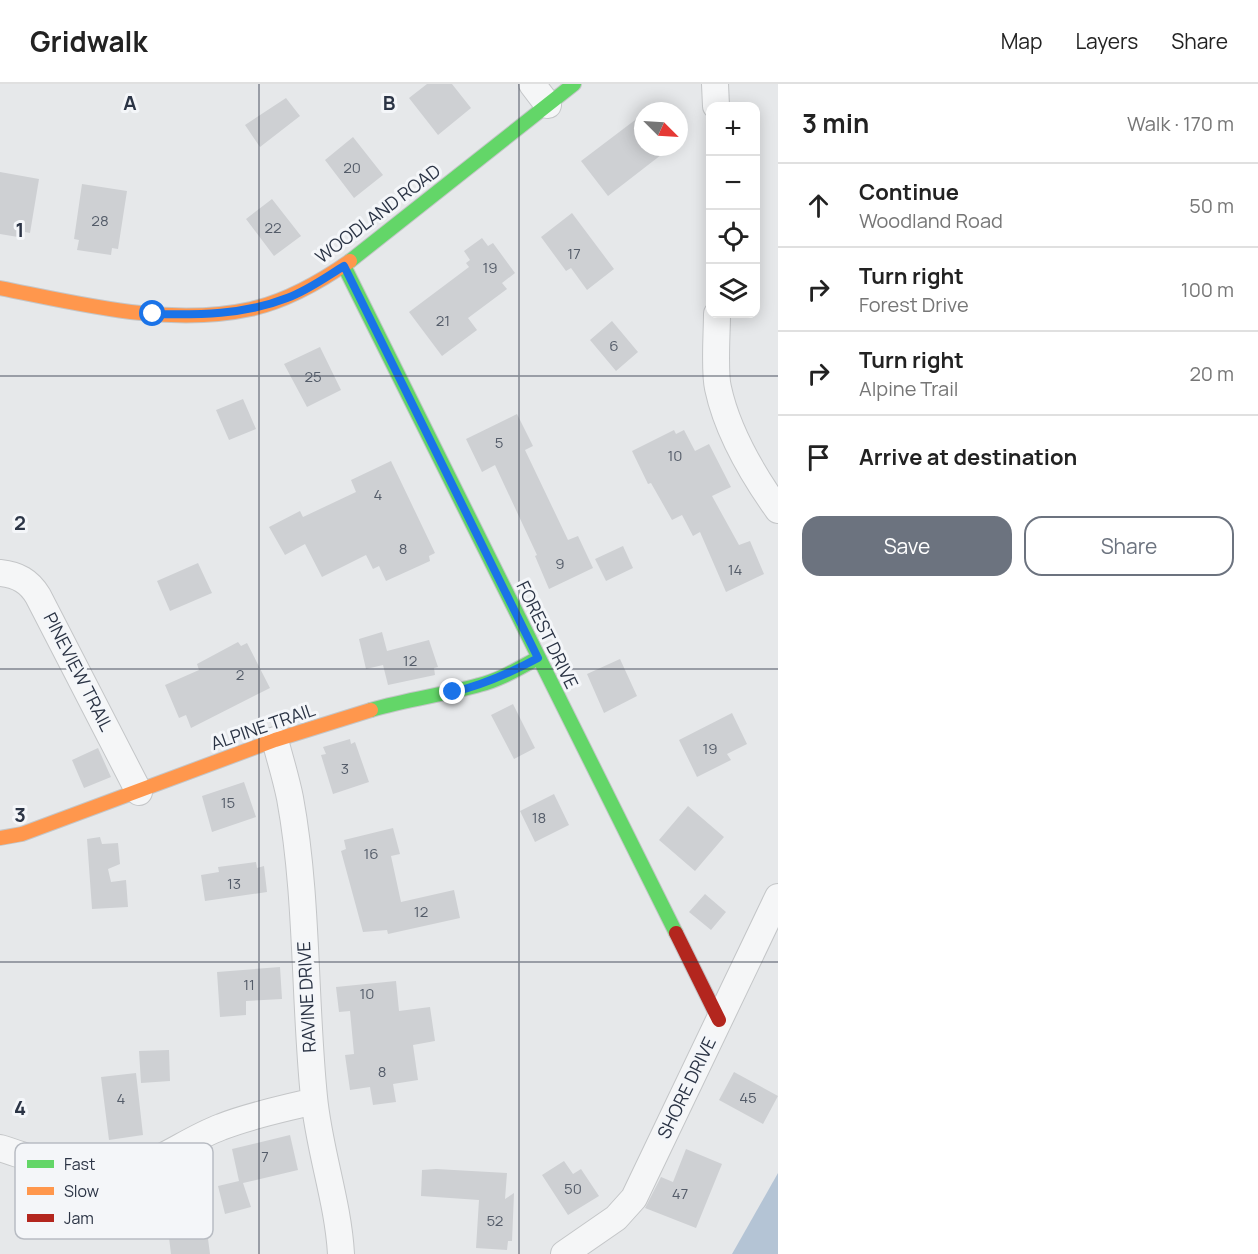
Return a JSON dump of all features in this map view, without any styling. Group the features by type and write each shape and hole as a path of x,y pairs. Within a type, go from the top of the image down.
{"street":[{"path":"532,84 548,105"},
{"name":"WOODLAND ROAD","path":"0,288 123,311 153,314 222,314 256,308 288,298 344,266 574,84"},
{"path":"715,84 716,102"},
{"name":"FOREST DRIVE","path":"344,266 719,1020"},
{"path":"717,318 717,387 736,440 778,510"},
{"name":"PINEVIEW TRAIL","path":"0,573 10,574 31,584 139,792"},
{"name":"ALPINE TRAIL","path":"0,838 22,834 275,740 401,701 481,685 507,675 538,658"},
{"name":"RAVINE DRIVE","path":"275,740 290,797 300,879 314,1101 338,1217 341,1254"},
{"name":"SHORE DRIVE","path":"564,1254 616,1218 634,1198 778,897"},
{"path":"188,1143 219,1127 314,1101"},
{"path":"0,1149 15,1153"}],"water":[{"path":"778,1173 778,1254 732,1254"}],"building":[{"path":"427,84 452,84 471,108 438,135 409,98"},
{"path":"286,98 300,116 260,147 245,125"},
{"path":"634,121 634,156 660,156 608,196 581,161"},
{"path":"353,137 383,175 354,198 325,160"},
{"path":"0,172 39,179 30,233 25,232 24,238 0,234"},
{"path":"82,184 127,191 118,249 112,248 111,255 77,250 79,240 74,239"},
{"path":"272,199 301,236 274,256 246,219"},
{"path":"572,213 614,269 587,290 571,268 566,271 541,237"},
{"path":"482,238 488,246 493,243 515,273 502,283 507,289 468,318 477,330 442,356 409,312 469,267 466,263 470,260 464,251"},
{"path":"612,321 638,352 616,371 590,340"},
{"path":"320,347 341,390 307,407 284,364"},
{"path":"243,399 256,429 229,440 216,410"},
{"path":"517,414 533,446 525,450 568,540 578,536 593,568 549,589 535,556 537,555 495,465 482,472 466,439"},
{"path":"674,430 676,434 684,430 695,451 709,444 731,487 712,496 739,545 750,541 764,574 726,592 700,532 693,536 682,515 672,520 651,483 648,484 632,451"},
{"path":"391,461 435,553 429,556 430,561 386,581 379,566 373,569 366,555 322,577 305,544 285,555 269,527 300,511 303,517 356,492 351,480"},
{"path":"623,546 633,568 606,581 595,559"},
{"path":"198,563 212,593 170,611 157,581"},
{"path":"382,632 387,651 429,640 438,667 434,668 435,675 388,685 383,665 366,669 359,639"},
{"path":"238,642 241,646 247,643 270,688 191,728 186,715 179,718 165,685 199,670 197,664"},
{"path":"620,659 637,696 604,713 587,674"},
{"path":"513,704 535,748 514,759 491,715"},
{"path":"732,713 747,744 727,754 731,760 697,777 679,740"},
{"path":"350,739 351,744 355,742 369,782 333,794 321,755 326,754 323,747"},
{"path":"98,748 111,777 84,788 72,760"},
{"path":"244,782 256,817 212,832 202,796"},
{"path":"554,794 569,825 535,842 520,811"},
{"path":"688,806 724,837 695,871 659,840"},
{"path":"393,828 400,854 391,856 401,902 454,890 460,918 388,934 387,930 363,932 341,851 346,849 344,840"},
{"path":"100,837 102,844 118,843 120,864 108,869 111,882 126,880 128,907 92,909 87,839"},
{"path":"256,862 257,868 264,866 267,892 205,901 201,875 219,872 218,867"},
{"path":"705,894 726,912 711,930 689,912"},
{"path":"280,967 282,999 246,1001 246,1015 220,1017 217,972"},
{"path":"396,981 399,1011 430,1007 435,1041 413,1045 418,1080 393,1084 396,1102 373,1105 370,1087 350,1090 345,1055 354,1054 350,1011 339,1012 336,987"},
{"path":"169,1050 170,1081 141,1083 139,1051"},
{"path":"734,1072 778,1096 763,1124 719,1100"},
{"path":"136,1073 143,1135 109,1140 101,1077"},
{"path":"290,1135 298,1170 243,1183 251,1207 225,1214 218,1186 239,1181 232,1149"},
{"path":"686,1149 722,1164 696,1228 645,1208 661,1177 673,1182"},
{"path":"564,1161 573,1174 581,1169 599,1196 568,1215 542,1175"},
{"path":"422,1170 507,1173 505,1199 514,1193 512,1241 508,1241 507,1250 476,1248 479,1200 421,1196"},
{"path":"169,1239 208,1239 210,1254 171,1254"}],"traffic: fast":[{"path":"350,261 574,84"},
{"path":"344,266 676,933"},
{"path":"371,710 487,683 538,658"}],"traffic: slow":[{"path":"0,288 125,311 189,316 220,314 264,306 290,296 350,261"},
{"path":"0,838 22,834 275,740 371,710"}],"traffic: jam":[{"path":"676,933 719,1020"}],"route":[{"path":"153,314 222,314 256,308 288,298 344,266 538,658 507,675 453,692"}]}
